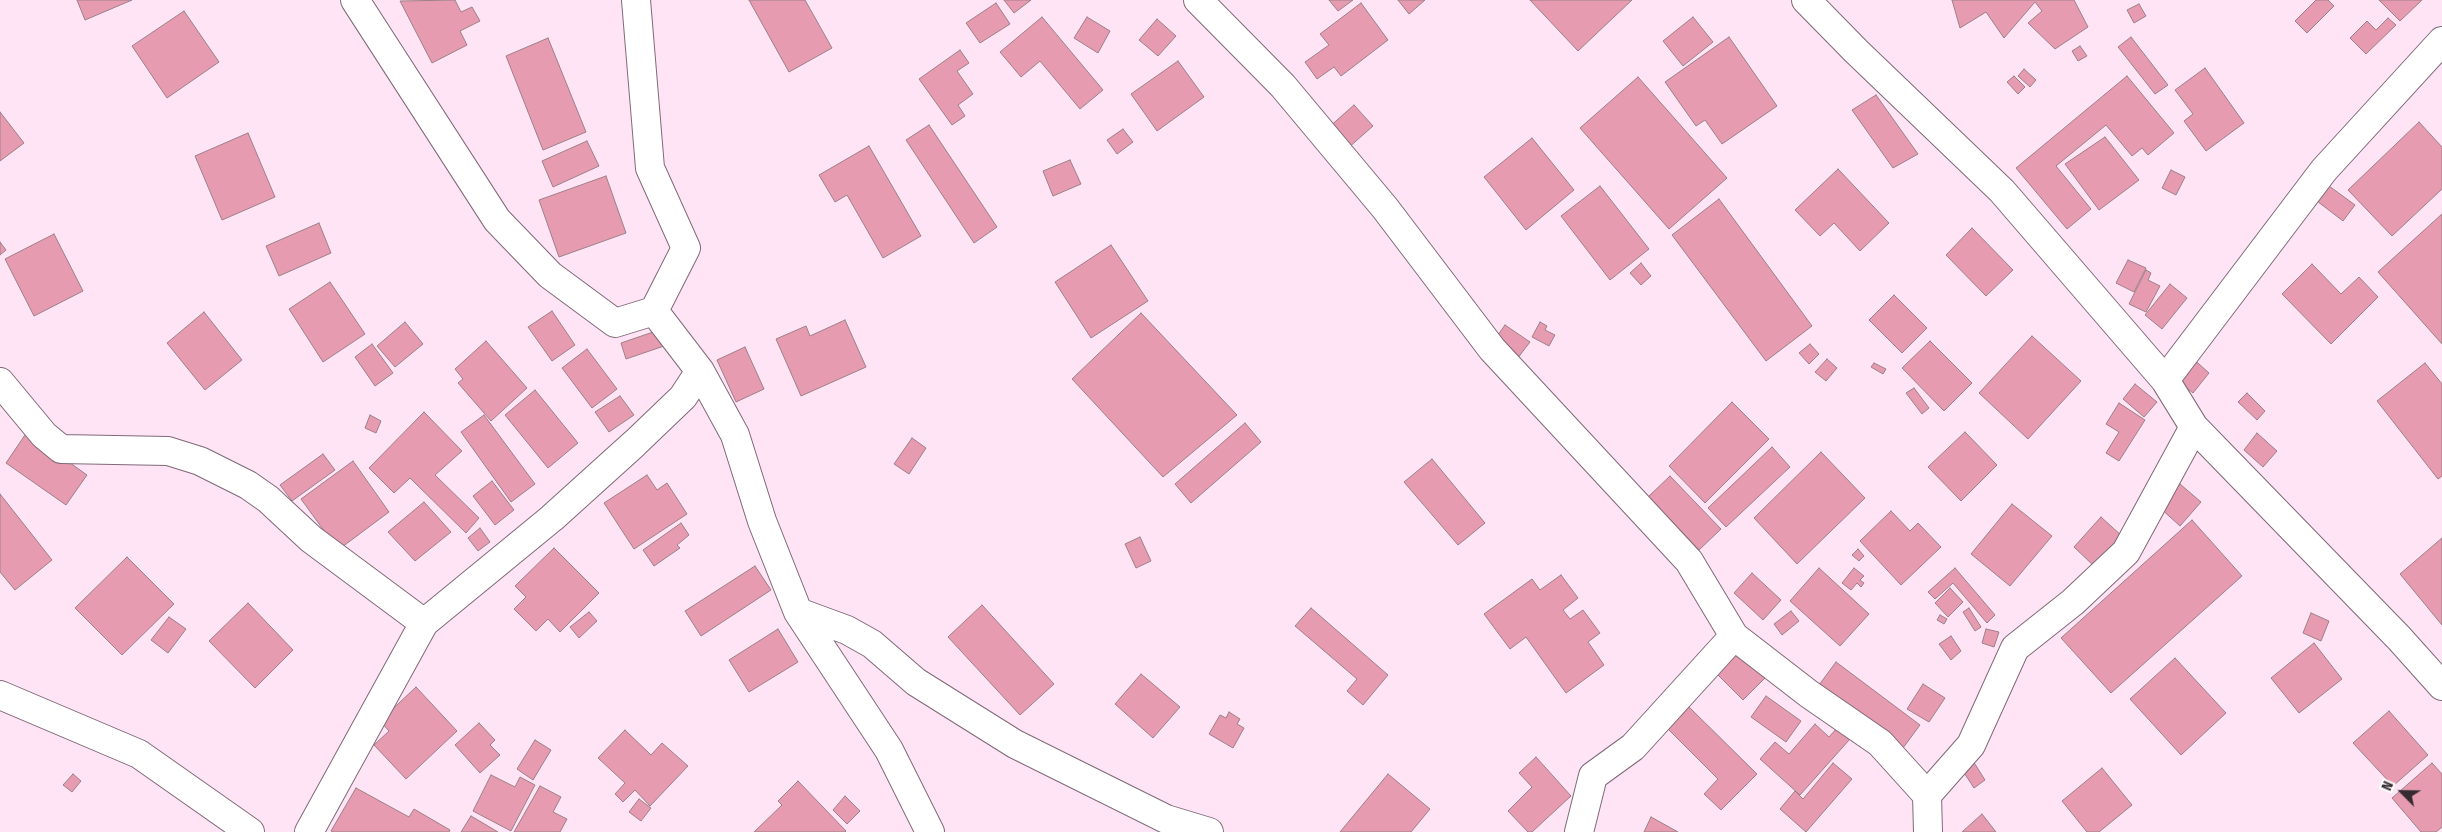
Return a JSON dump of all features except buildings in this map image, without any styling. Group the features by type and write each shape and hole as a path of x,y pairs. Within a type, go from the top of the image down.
{"street":[{"path":"355,0 497,220 550,275 615,323 654,311 686,248 650,168 636,0"},
{"path":"1198,0 1283,86 1386,208 1492,349 1689,561 1734,636 1809,694 1880,743 1928,795"},
{"path":"1806,0 1856,51 2002,191 2166,380 2194,427 2399,638 2442,686"},
{"path":"2166,380 2324,170 2442,42"},
{"path":"654,311 700,371 734,435 762,521 798,612 889,750 930,832"},
{"path":"309,832 424,623 552,518 635,443 683,397 700,371"},
{"path":"0,382 44,436 61,448 168,451 200,461 248,485 268,499 311,539 424,623"},
{"path":"1928,832 1928,795 1971,745 2014,648 2072,602 2126,552 2194,427"},
{"path":"798,612 846,630 872,644 916,682 1015,744 1166,819 1209,832"},
{"path":"1579,832 1593,776 1633,747 1734,636"},
{"path":"0,695 139,754 250,832"}]}
